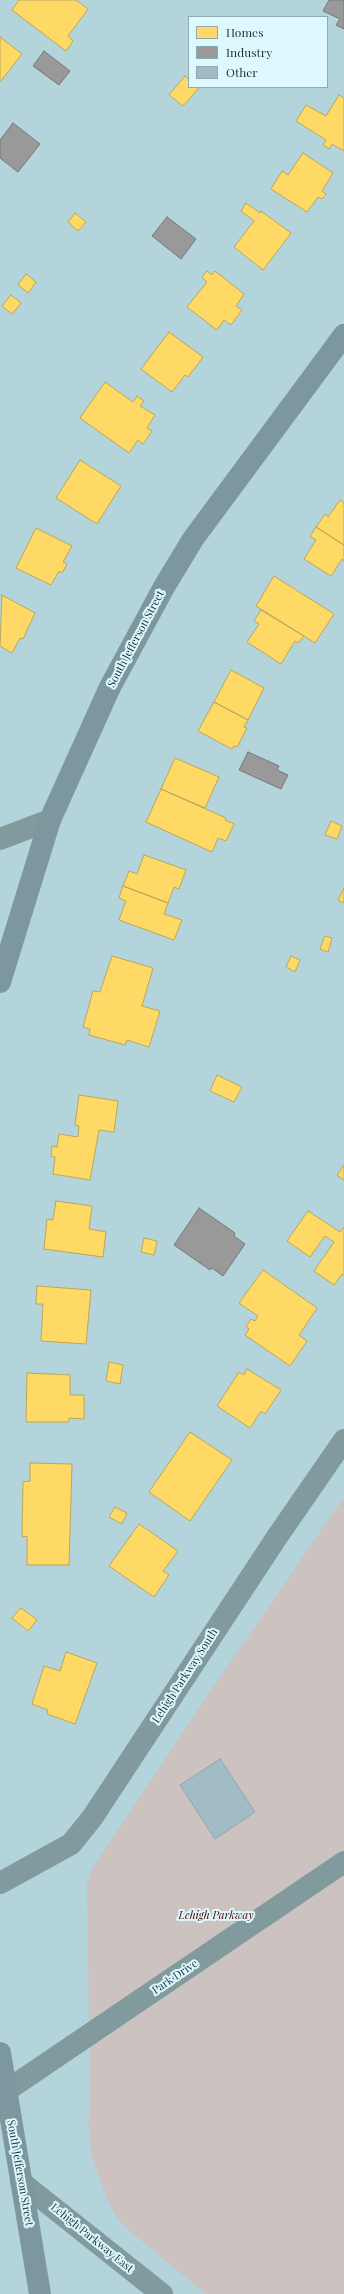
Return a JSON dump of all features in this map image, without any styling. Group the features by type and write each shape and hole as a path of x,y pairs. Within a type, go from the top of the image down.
{"main road":[{"name":"South Jefferson Street","path":"0,982 50,820 110,687 164,587 193,539 344,334"},
{"name":"South Jefferson Street","path":"0,2053 6,2091 5,2116 21,2182 40,2294"}],"street":[{"path":"0,839 50,820"},
{"name":"Lehigh Parkway South","path":"0,1883 70,1844 92,1818 277,1537 344,1440"},
{"name":"Park Drive","path":"6,2091 344,1862"},
{"name":"Lehigh Parkway East","path":"21,2182 162,2294"}],"green space":[{"name":"Lehigh Parkway","path":"344,1497 344,2294 206,2294 133,2234 118,2219 108,2201 92,2158 88,2124 90,2105 87,1882 92,1869 205,1699"}],"building: Homes":[{"path":"19,0 76,0 88,9 68,36 73,41 66,51 12,10"},
{"path":"0,37 22,54 0,82"},
{"path":"185,76 188,79 188,88 199,88 183,106 169,95"},
{"path":"339,95 344,98 344,151 332,144 329,149 323,145 326,140 296,121 306,105 326,116"},
{"path":"303,153 333,173 322,191 326,194 322,199 318,197 307,212 271,189 282,171 288,175"},
{"path":"246,203 260,213 261,211 291,233 263,270 234,247 254,221 241,211"},
{"path":"75,213 86,222 78,231 68,222"},
{"path":"207,271 212,275 215,271 244,294 236,306 242,310 231,325 224,320 217,330 187,307 207,282 202,277"},
{"path":"26,274 36,282 28,293 18,285"},
{"path":"11,295 21,303 12,314 2,306"},
{"path":"169,332 203,357 188,377 185,375 172,392 141,369"},
{"path":"105,382 133,402 137,396 144,401 140,406 155,415 147,428 152,431 143,444 138,440 129,453 80,418"},
{"path":"80,460 121,486 97,524 56,498"},
{"path":"340,500 344,503 344,545 316,527 325,514 328,517"},
{"path":"316,527 344,545 344,561 342,559 331,576 304,559 316,540 310,536"},
{"path":"36,528 72,546 63,562 67,564 62,573 59,571 51,585 16,568"},
{"path":"274,576 334,614 315,643 256,606"},
{"path":"2,595 35,613 23,639 20,638 12,653 0,646"},
{"path":"261,610 304,636 298,643 295,641 281,664 247,642 259,624 254,621"},
{"path":"231,670 264,688 248,720 214,702"},
{"path":"214,702 248,720 244,727 247,728 237,747 234,746 232,749 198,731"},
{"path":"175,758 219,777 205,808 161,789"},
{"path":"161,789 226,818 225,820 234,824 226,841 218,838 212,852 146,822"},
{"path":"331,821 342,826 337,839 325,835"},
{"path":"144,855 186,870 179,889 174,887 168,903 123,886 129,871 137,874"},
{"path":"123,886 168,903 164,914 182,920 174,940 119,920 126,901 119,898"},
{"path":"344,888 344,903 338,900"},
{"path":"325,936 332,938 328,952 320,949"},
{"path":"112,956 153,968 142,1006 160,1011 149,1047 127,1040 125,1045 89,1035 90,1029 83,1027 93,991 100,992"},
{"path":"291,956 300,960 295,972 286,967"},
{"path":"217,1075 242,1087 234,1102 210,1091"},
{"path":"79,1095 118,1101 114,1132 99,1130 90,1180 53,1174 55,1157 51,1156 52,1146 57,1147 59,1134 78,1137 79,1126 75,1125"},
{"path":"344,1165 344,1180 337,1175"},
{"path":"56,1201 92,1206 89,1229 106,1232 103,1257 44,1249 47,1219 53,1220"},
{"path":"308,1211 340,1232 344,1227 344,1276 342,1274 334,1285 314,1271 334,1242 325,1236 310,1257 287,1241"},
{"path":"144,1238 157,1241 154,1255 141,1252"},
{"path":"263,1270 317,1308 299,1335 307,1341 290,1366 245,1335 249,1329 246,1327 251,1319 255,1321 258,1316 239,1303"},
{"path":"37,1286 91,1290 86,1344 41,1341 43,1304 36,1304"},
{"path":"109,1362 123,1365 120,1384 106,1381"},
{"path":"247,1369 281,1390 265,1414 261,1411 250,1428 217,1406 239,1372 244,1375"},
{"path":"27,1373 70,1375 70,1395 84,1395 84,1419 69,1418 69,1422 26,1422"},
{"path":"190,1432 232,1460 190,1521 149,1492"},
{"path":"30,1463 72,1464 69,1565 27,1565 27,1536 22,1537 23,1482 30,1481"},
{"path":"115,1507 127,1513 122,1524 109,1517"},
{"path":"139,1524 178,1551 163,1571 169,1575 154,1597 109,1566"},
{"path":"21,1608 37,1620 28,1631 12,1618"},
{"path":"66,1652 97,1663 75,1724 47,1714 48,1710 32,1704 44,1666 60,1671"}],"building: Industry":[{"path":"329,0 344,0 344,29 336,25 340,19 323,11"},
{"path":"44,51 70,71 59,85 33,66"},
{"path":"13,123 40,144 18,172 0,158 0,140"},
{"path":"167,217 196,239 181,259 152,236"},
{"path":"248,752 279,766 277,770 288,775 281,789 239,770"},
{"path":"199,1208 235,1233 234,1236 245,1244 223,1276 212,1268 210,1270 174,1245"}],"building: Other":[{"path":"220,1759 255,1812 215,1839 180,1785"}]}
